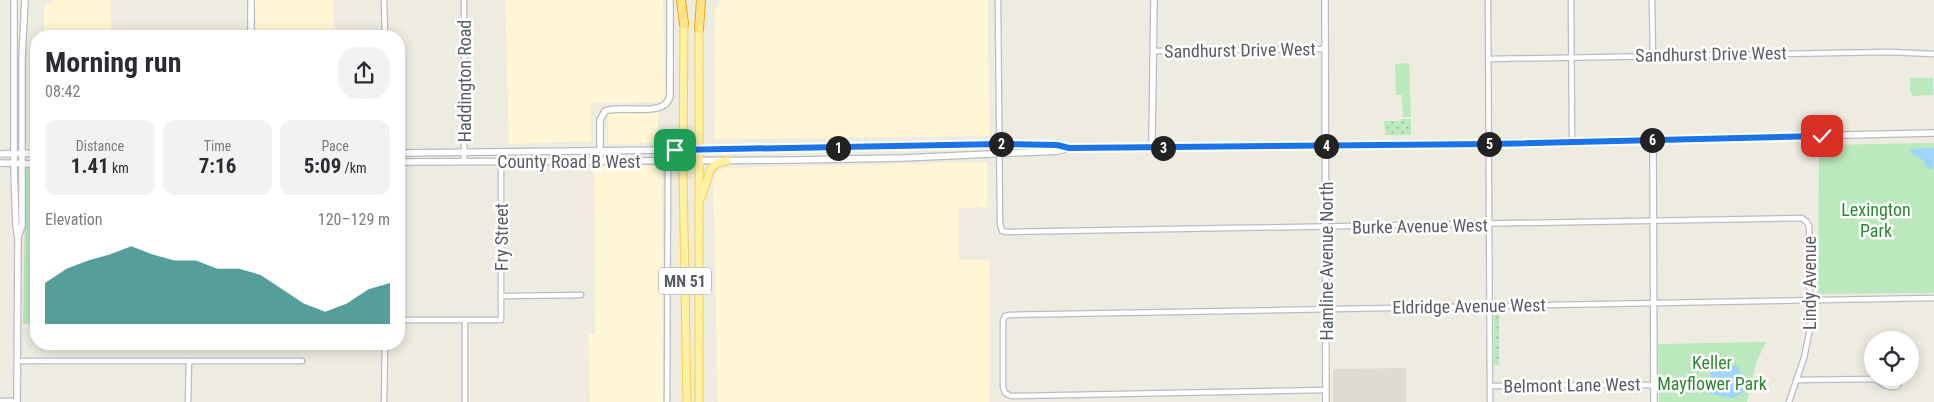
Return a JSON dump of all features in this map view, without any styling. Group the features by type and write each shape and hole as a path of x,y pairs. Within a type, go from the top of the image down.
{"highway":[{"path":"682,0 684,24"},
{"path":"699,29 700,0"}],"main road":[{"name":"MN 51","path":"684,24 683,160 687,402"},
{"name":"MN 51","path":"699,29 699,402"},
{"path":"698,206 711,169 717,163 727,161"}],"street":[{"path":"0,401 17,401 18,238 14,164 14,0"},
{"path":"18,238 22,226 22,58 26,0"},
{"path":"251,0 251,30"},
{"path":"384,0 384,30"},
{"name":"Haddington Road","path":"464,0 464,161"},
{"path":"600,161 600,120 605,111 614,109 658,109 669,102 670,0"},
{"path":"998,0 1000,154"},
{"path":"1154,0 1155,51 1152,140 1155,148"},
{"name":"Hamline Avenue North","path":"1325,0 1327,146 1326,402"},
{"path":"1488,0 1490,402"},
{"path":"1571,0 1572,142"},
{"path":"1652,0 1653,55"},
{"name":"Sandhurst Drive West","path":"1155,51 1326,49"},
{"name":"Sandhurst Drive West","path":"1489,59 1572,56 1902,52 1934,54"},
{"name":"County Road B West","path":"405,153 1000,144 1057,145 1069,148 1490,144 1934,133"},
{"path":"1653,140 1654,402"},
{"name":"County Road B West","path":"405,162 896,159 1058,151 1069,148"},
{"path":"0,154 30,153"},
{"name":"Fry Street","path":"465,320 501,320 501,153"},
{"name":"Burke Avenue West","path":"1000,154 1000,224 1002,230 1008,232 1802,218 1806,221"},
{"path":"667,402 668,161"},
{"path":"0,164 30,164"},
{"name":"Lindy Avenue","path":"1789,402 1808,343 1811,317 1809,230 1806,221"},
{"path":"501,296 581,295"},
{"name":"Eldridge Avenue West","path":"1326,390 1011,396 1006,393 1003,386 1005,316 1018,314 1326,308 1934,298"},
{"path":"405,320 465,320 465,402"},
{"path":"384,350 384,402"},
{"path":"17,361 302,361"},
{"path":"188,402 189,361"},
{"path":"1796,380 1864,378"},
{"name":"Belmont Lane West","path":"1491,386 1654,384"},
{"path":"1885,386 1898,386"}],"shaded area":[{"path":"54,0 111,0 111,30 44,30 44,11 47,5"},
{"path":"255,0 334,0 334,30 256,30"},
{"path":"505,0 663,0 665,102 591,103 591,141 509,144"},
{"path":"720,0 988,0 989,136 714,139 715,12"},
{"path":"658,112 658,143 608,144 608,113"},
{"path":"987,162 987,207 959,208 959,260 989,260 990,402 718,402 713,180 716,174 724,168"},
{"path":"662,165 663,402 590,402 589,334 595,334 594,166"},
{"path":"1406,368 1406,402 1333,402 1333,369"}],"green space":[{"path":"1409,63 1411,117 1403,117 1402,95 1396,95 1395,64"},
{"path":"1910,78 1933,78 1933,95 1912,96 1912,92 1910,92"},
{"path":"1401,119 1411,119 1411,135 1385,135 1384,121 1401,121"},
{"name":"Lexington Park","path":"1934,143 1934,293 1818,294 1819,145"},
{"path":"26,168 30,168 30,323 23,324"},
{"path":"1499,309 1499,365 1494,365 1494,313"},
{"name":"Keller Mayflower Park","path":"1766,342 1756,363 1747,402 1659,402 1658,344"}],"water":[{"path":"1934,148 1933,169 1928,169 1924,161 1910,152 1910,150"},
{"path":"1738,366 1743,380 1743,392 1734,398 1709,394 1709,381 1712,369"}],"route":[{"path":"675,150 1000,144 1057,145 1069,148 1490,144 1822,136"}]}
